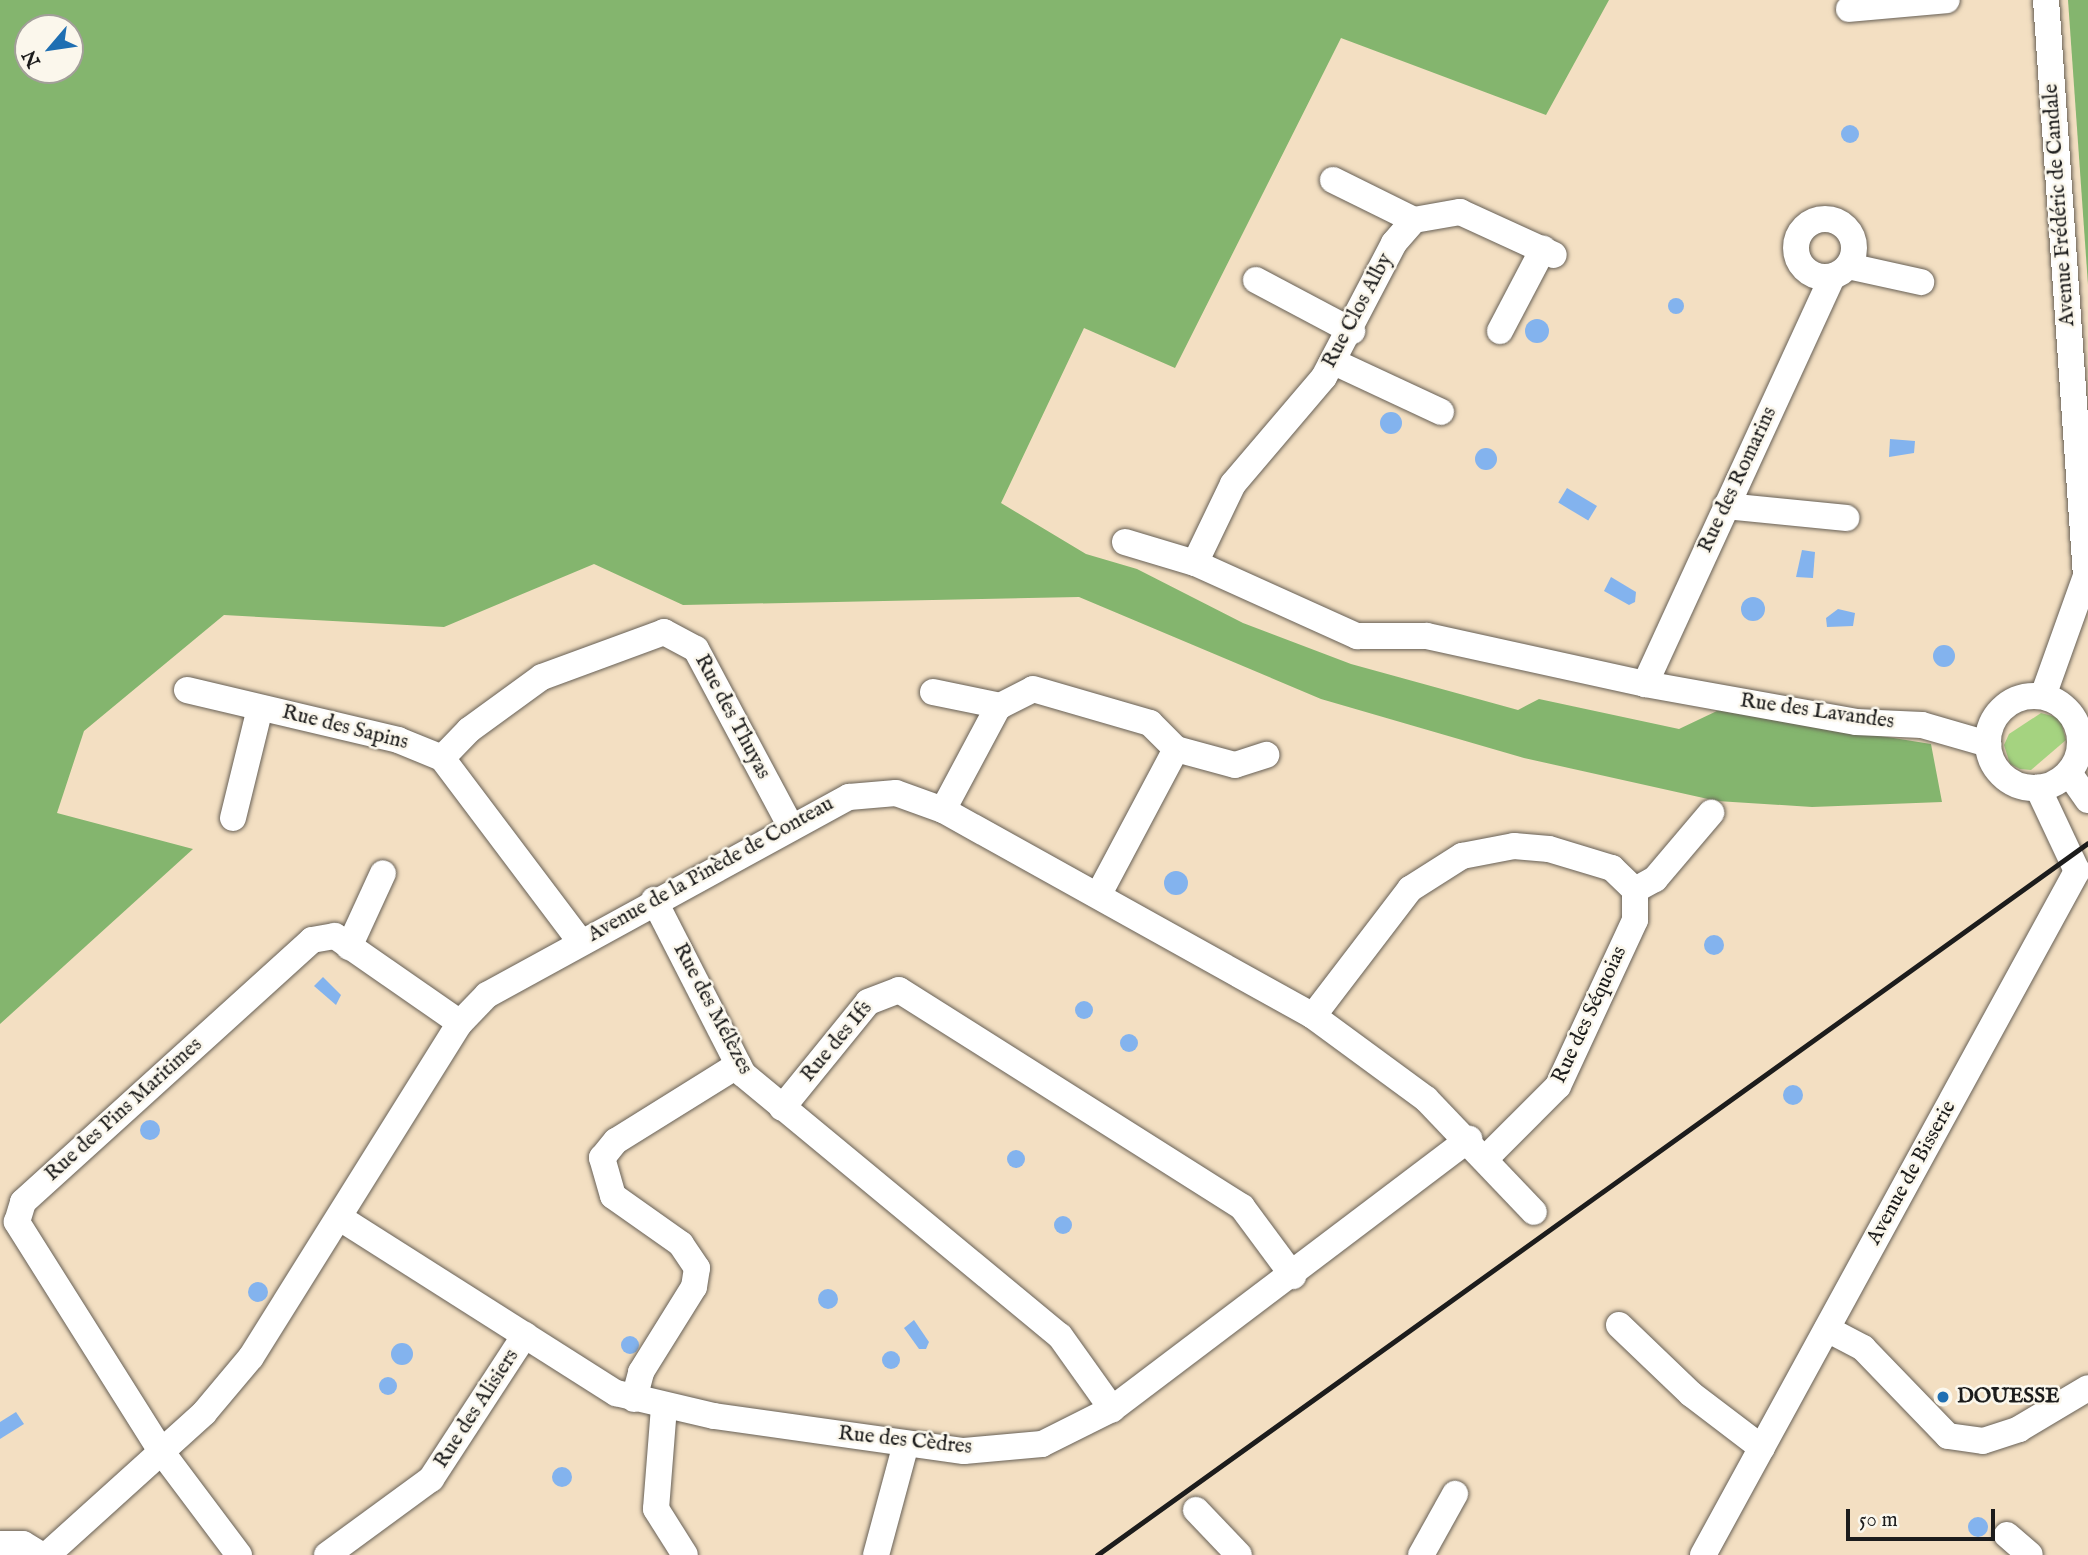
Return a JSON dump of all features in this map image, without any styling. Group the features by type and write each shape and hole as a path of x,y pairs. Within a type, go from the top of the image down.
{"street":[{"path":"1849,9 1947,0"},
{"name":"Avenue Frédéric de Candale","path":"2043,695 2086,576 2046,0"},
{"path":"1333,180 1414,220 1460,212 1548,252 1500,331"},
{"name":"Rue Clos Alby","path":"1195,562 1233,484 1334,362 1352,331 1394,243 1414,220"},
{"name":"Rue des Romarins","path":"1645,684 1726,506 1840,271 1921,282"},
{"path":"1256,279 1352,331"},
{"path":"1334,362 1441,412"},
{"path":"1726,506 1846,518"},
{"path":"1125,542 1195,562 1346,633 1427,636 1645,684"},
{"name":"Rue des Thuyas","path":"442,758 469,730 542,677 664,632 696,649 790,825"},
{"name":"Rue des Lavandes","path":"1645,684 1856,722 1922,725 1988,744"},
{"path":"943,810 1000,706 1032,689 1150,723 1175,749 1235,765 1266,755"},
{"name":"Rue des Sapins","path":"187,690 398,740 442,758"},
{"path":"933,692 1000,706"},
{"path":"2043,695 2074,716 2085,741 2069,773 2038,788 2017,785 2000,773 1988,744 2004,706 2043,695"},
{"path":"239,809 272,711"},
{"path":"1099,894 1175,749"},
{"path":"442,758 580,941"},
{"path":"2069,773 2088,800"},
{"name":"Avenue de Bisserie","path":"1703,1555 2077,871 2038,788"},
{"name":"Avenue de la Pinède de Conteau","path":"47,1555 162,1451 251,1357 460,1023 487,995 838,800 873,793 910,796 943,810 1099,894 1313,1016 1400,1077 1478,1148 1534,1212"},
{"path":"1313,1016 1410,889 1462,856 1514,846 1549,849 1612,868 1635,890 1656,880 1712,813"},
{"path":"349,947 383,873"},
{"name":"Rue des Séquoias","path":"1478,1148 1558,1086 1635,920 1635,890"},
{"name":"Rue des Mélèzes","path":"654,900 738,1065 782,1108"},
{"name":"Rue des Pins Maritimes","path":"162,1451 17,1222 23,1202 312,940 335,936 460,1023"},
{"name":"Rue des Ifs","path":"782,1108 868,1002 899,990 1242,1207 1293,1276"},
{"path":"634,1399 641,1372 694,1287 697,1268 681,1244 613,1196 602,1158 616,1141 738,1065"},
{"path":"782,1108 1060,1336 1112,1409"},
{"name":"Rue des Cèdres","path":"340,1218 525,1335 600,1386 634,1399 664,1407 964,1451 1042,1444 1112,1409 1293,1276 1478,1148"},
{"path":"1619,1325 1691,1394 1762,1448"},
{"path":"1827,1329 1863,1348 1948,1436 1983,1441 2019,1429 2088,1388"},
{"name":"Rue des Alisiers","path":"327,1555 431,1479 525,1335"},
{"path":"664,1407 656,1509 685,1555"},
{"path":"876,1555 905,1444"},
{"path":"162,1451 239,1555"},
{"path":"1421,1555 1455,1494"},
{"path":"1196,1510 1239,1555"},
{"path":"2007,1535 2030,1555"},
{"path":"0,1544 23,1544 41,1555"}],"green space":[{"path":"0,0 1609,0 1546,115 1341,38 1175,368 1084,328 1001,503 1086,554 1137,569 1243,623 1351,664 1518,710 1539,699 1679,729 1719,710 1931,744 1942,802 1812,807 1717,801 1524,758 1321,699 1079,597 683,605 594,564 444,627 224,615 84,731 57,813 193,849 0,1024"},
{"path":"2068,0 2088,0 2088,285"},
{"path":"2041,713 2060,718 2066,740 2031,770 2020,769 2010,764 2004,745 2009,734"}],"water":[{"path":"1850,125 1856,128 1859,134 1856,140 1850,143 1844,140 1841,134 1844,128"},
{"path":"1673,298 1679,298 1684,306 1682,312 1673,314 1668,309 1668,303"},
{"path":"1537,319 1548,326 1549,331 1542,342 1537,343 1526,336 1525,331 1532,320"},
{"path":"1391,412 1399,415 1402,423 1399,431 1391,434 1383,431 1380,423 1383,415"},
{"path":"1890,439 1915,441 1914,453 1889,457"},
{"path":"1486,448 1494,451 1497,459 1494,467 1486,470 1478,467 1475,459 1478,451"},
{"path":"1567,488 1597,506 1588,521 1558,503"},
{"path":"1802,550 1815,552 1813,578 1796,577"},
{"path":"1611,577 1636,592 1635,602 1629,605 1604,591"},
{"path":"1753,597 1764,604 1765,609 1758,620 1753,621 1742,614 1741,609 1748,598"},
{"path":"1838,609 1855,613 1853,626 1827,627 1826,618"},
{"path":"1944,645 1952,648 1955,656 1952,664 1944,667 1936,664 1933,656 1936,648"},
{"path":"1176,871 1187,878 1188,883 1181,894 1176,895 1165,888 1164,883 1171,872"},
{"path":"1714,935 1721,938 1724,945 1721,952 1714,955 1707,952 1704,945 1707,938"},
{"path":"323,977 341,995 336,1005 314,986"},
{"path":"1084,1001 1090,1004 1093,1010 1090,1016 1084,1019 1078,1016 1075,1010 1078,1004"},
{"path":"1129,1034 1135,1037 1138,1043 1135,1049 1129,1052 1123,1049 1120,1043 1123,1037"},
{"path":"1793,1085 1800,1088 1803,1095 1800,1102 1793,1105 1786,1102 1783,1095 1786,1088"},
{"path":"150,1120 157,1123 160,1130 157,1137 150,1140 143,1137 140,1130 143,1123"},
{"path":"1016,1150 1022,1153 1025,1159 1022,1165 1016,1168 1010,1165 1007,1159 1010,1153"},
{"path":"1059,1216 1067,1216 1072,1225 1070,1232 1059,1234 1054,1229 1054,1221"},
{"path":"258,1282 265,1285 268,1292 265,1299 258,1302 251,1299 248,1292 251,1285"},
{"path":"828,1289 835,1292 838,1299 835,1306 828,1309 821,1306 818,1299 821,1292"},
{"path":"914,1320 929,1342 926,1349 919,1349 904,1328"},
{"path":"626,1336 634,1336 639,1345 637,1352 626,1354 621,1349 621,1341"},
{"path":"402,1343 410,1346 413,1354 410,1362 402,1365 394,1362 391,1354 394,1346"},
{"path":"887,1351 895,1351 900,1360 898,1367 887,1369 882,1364 882,1356"},
{"path":"388,1377 394,1380 397,1386 394,1392 388,1395 382,1392 379,1386 382,1380"},
{"path":"16,1412 24,1424 0,1439 0,1422"},
{"path":"562,1467 569,1470 572,1477 569,1484 562,1487 555,1484 552,1477 555,1470"},
{"path":"1974,1517 1982,1517 1988,1527 1982,1537 1974,1537 1968,1531 1968,1523"}],"railway":[{"path":"1097,1555 2088,843"}],"place":[{"name":"DOUESSE","path":"1943,1397"}]}
